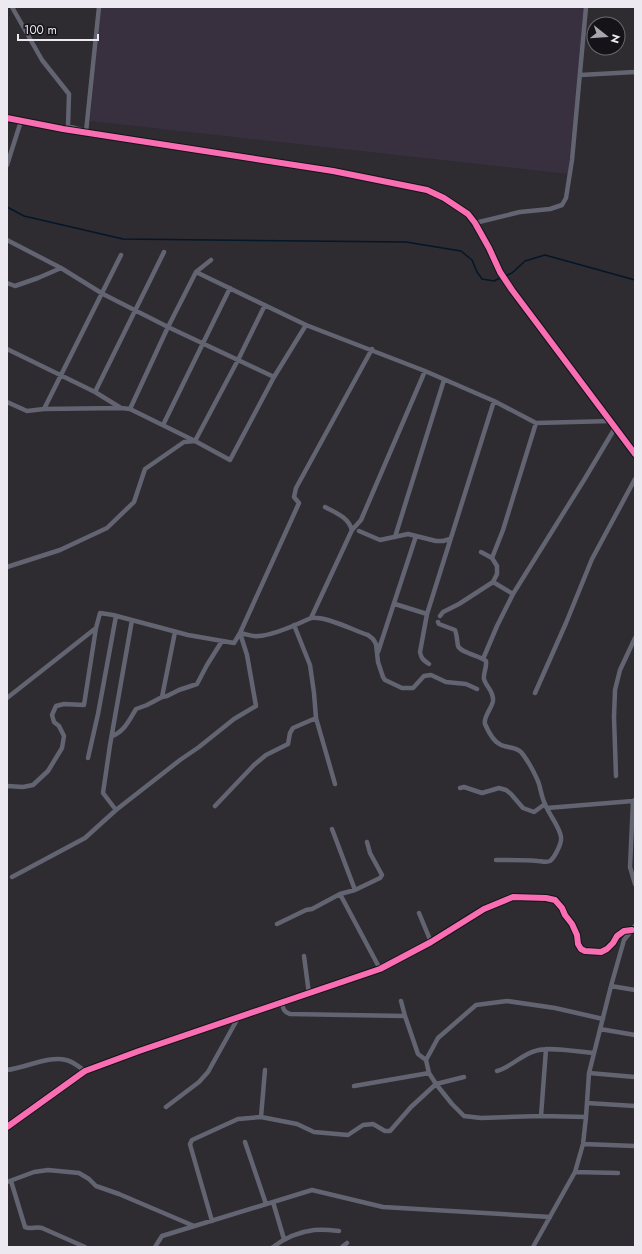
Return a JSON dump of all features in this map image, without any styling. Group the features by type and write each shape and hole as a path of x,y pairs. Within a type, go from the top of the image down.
{"street":[{"path":"12,7 42,60 69,94 68,126 86,132"},
{"path":"86,132 99,7"},
{"path":"474,223 520,212 550,209 562,205 566,198 572,160 586,7"},
{"path":"580,75 635,72"},
{"path":"7,118 333,171 426,190 444,198 468,214 489,248 500,272 512,290 635,454"},
{"path":"7,165 21,121"},
{"path":"7,240 61,268 103,294 203,344 274,377"},
{"path":"95,392 164,252"},
{"path":"44,409 103,294 121,255"},
{"path":"130,409 168,327 196,272 210,260"},
{"path":"7,283 15,286 61,268"},
{"path":"196,272 306,325 372,349 425,371 494,401 536,423 611,421"},
{"path":"164,425 230,288"},
{"path":"195,441 265,305"},
{"path":"7,402 27,411 44,409 130,409 230,460 274,377 306,325"},
{"path":"7,349 95,392 121,408"},
{"path":"7,786 24,787 33,785 48,771 62,748 64,736 59,726 54,722 52,715 56,706 64,704 84,706 96,628 100,613 188,635 234,643 240,633 299,503 294,497 296,488 372,349"},
{"path":"311,618 352,530 361,520 425,371"},
{"path":"395,537 444,380"},
{"path":"429,664 421,657 420,652 427,614 494,401"},
{"path":"492,558 512,503 536,423"},
{"path":"483,659 513,594 615,428"},
{"path":"7,567 60,550 107,528 134,502 145,469 184,442 195,441"},
{"path":"535,693 566,624 592,559 635,479"},
{"path":"325,507 350,523 352,530"},
{"path":"359,531 380,540 408,534 436,541 450,539"},
{"path":"378,654 416,536"},
{"path":"440,616 443,612 459,604 494,582 498,574 497,566 492,558 481,552"},
{"path":"494,582 513,594"},
{"path":"395,604 427,614"},
{"path":"88,758 98,714 116,616"},
{"path":"240,633 260,636 311,618 325,618 373,639 376,644 378,662 383,677 388,682 402,688 413,688 424,676 431,675 446,682 466,684 477,689"},
{"path":"116,810 104,793 112,736 132,620"},
{"path":"438,622 439,624 455,630 458,646 461,650 483,659 486,662 487,666 484,677 493,696 491,708 485,718 485,723 495,740 501,745 520,751 526,760 538,783 546,806 559,830 561,838 560,846 550,861 496,860"},
{"path":"294,625 310,665 316,718 335,784"},
{"path":"7,698 96,628"},
{"path":"162,697 175,632"},
{"path":"12,877 85,838 116,810 234,719 256,706 247,655 240,633"},
{"path":"616,776 614,717 615,690 620,670 635,638"},
{"path":"112,736 117,734 127,725 136,709 178,690 197,684 222,641"},
{"path":"215,806 254,765 266,755 288,744 291,730 293,728 316,718"},
{"path":"460,788 464,787 482,793 499,788 506,790 523,808 534,812 546,806 634,800 630,867 635,884"},
{"path":"332,829 355,890"},
{"path":"277,924 306,910 312,909 340,894 355,890 381,876 370,853 367,842"},
{"path":"340,894 380,969"},
{"path":"7,1127 85,1071 380,969 431,942 484,909 513,897 546,898 555,900 572,924 577,935 578,944 581,949 585,951 601,952 613,943 617,936 624,931 634,928"},
{"path":"420,913 431,942"},
{"path":"533,1247 575,1172 583,1144 588,1073 624,940 634,928"},
{"path":"304,956 309,994"},
{"path":"611,986 635,990"},
{"path":"401,1001 418,1054 426,1060 429,1073 436,1084 464,1116 480,1118 541,1116 586,1117"},
{"path":"426,1060 438,1038 476,1004 507,1001 555,1008 603,1019"},
{"path":"282,1003 283,1009 290,1014 405,1016"},
{"path":"166,1107 199,1082 208,1072 238,1018"},
{"path":"600,1029 635,1035"},
{"path":"497,1071 535,1050 546,1049 594,1053"},
{"path":"541,1116 546,1049"},
{"path":"7,1070 52,1058 65,1059 74,1063 85,1071"},
{"path":"261,1117 265,1070"},
{"path":"354,1086 429,1073"},
{"path":"588,1073 635,1077"},
{"path":"212,1221 190,1144 192,1140 238,1119 261,1117 297,1124 314,1132 348,1135 363,1125 373,1124 385,1131 390,1131 411,1107 436,1084 464,1077"},
{"path":"587,1103 635,1106"},
{"path":"245,1142 266,1204"},
{"path":"583,1144 635,1146"},
{"path":"85,1247 37,1226 29,1228 25,1227 9,1182 34,1172 48,1170 79,1173 89,1179 96,1186 119,1194 194,1226"},
{"path":"575,1172 618,1173"},
{"path":"155,1247 162,1236 312,1190 383,1207 550,1217"},
{"path":"272,1202 284,1239"},
{"path":"273,1247 284,1239 315,1229 339,1231"},
{"path":"342,1247 347,1243"}],"shaded area":[{"path":"101,7 584,7 568,174 90,121"}],"waterway":[{"path":"7,207 24,216 123,239 406,242 461,251 472,260 482,279 494,281 502,277"},
{"path":"505,276 512,273 525,261 545,255 635,280"}],"cycle path":[{"path":"7,118 63,129 333,171 427,190 444,198 468,214 475,223 500,272 512,290 635,454"},
{"path":"7,1127 85,1071 139,1051 380,969 431,942 484,909 513,897 546,898 555,900 572,924 577,935 578,944 581,949 585,951 601,952 607,949 617,936 624,931 632,930"}]}
